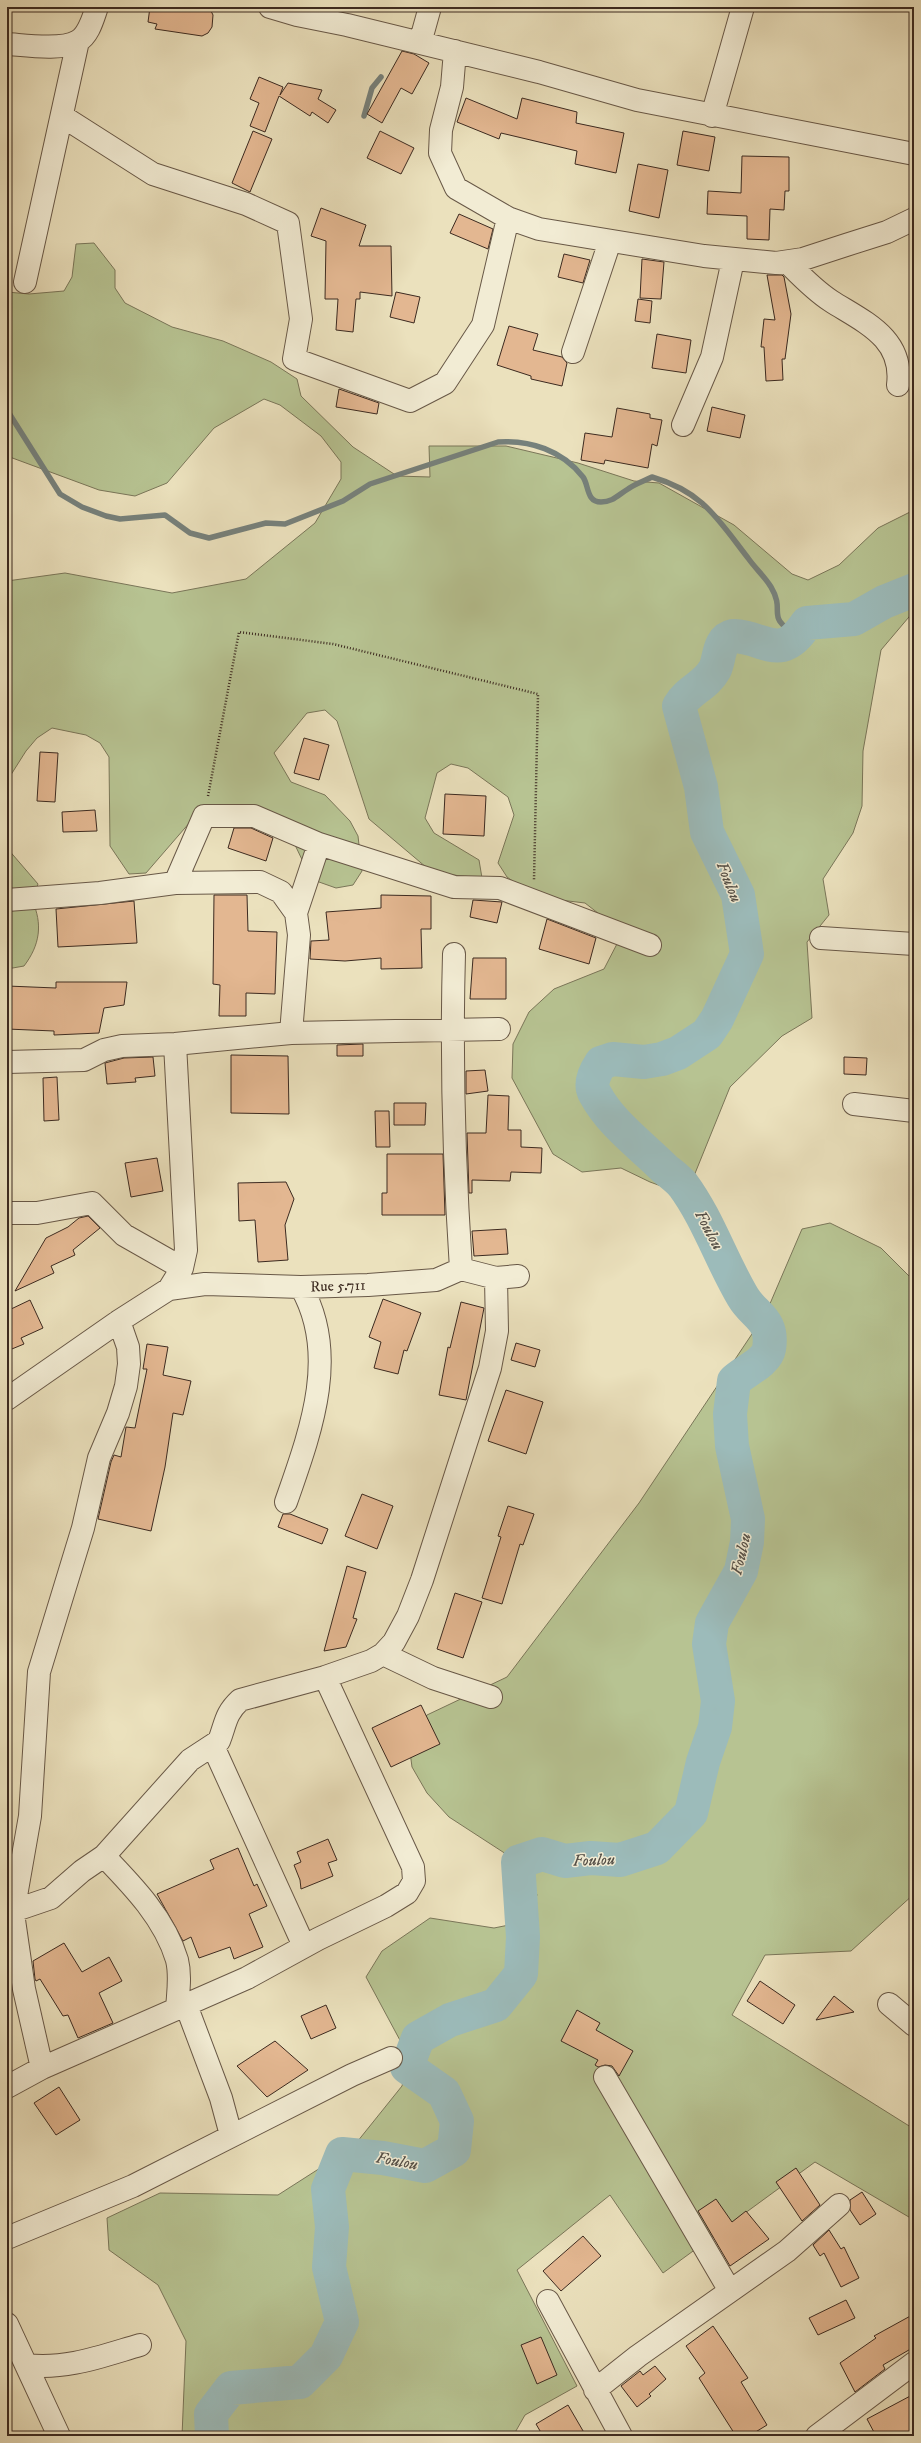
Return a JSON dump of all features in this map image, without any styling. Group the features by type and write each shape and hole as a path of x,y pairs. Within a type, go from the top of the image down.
{"street":[{"path":"25,282 78,41 91,25 97,7"},
{"path":"270,7 297,15 455,51 636,100 712,116 914,154"},
{"path":"420,43 430,7"},
{"path":"712,116 743,7"},
{"path":"7,44 65,46 78,41"},
{"path":"455,51 452,87 441,130 440,153 456,188 508,218 539,229 733,260 776,264 788,262 887,232 914,219"},
{"path":"62,116 153,174 246,204 288,223 301,319 294,359 410,401 445,383 483,325 508,218"},
{"path":"573,352 610,241"},
{"path":"683,425 712,357 733,260"},
{"path":"788,262 815,289 876,330 898,359 900,369 898,385"},
{"path":"175,883 204,816 254,816 319,844 454,887 500,888 650,945"},
{"path":"291,1033 299,935 296,913 319,844"},
{"path":"7,900 120,891 175,883 260,882 281,892 296,913"},
{"path":"821,938 914,944"},
{"path":"454,954 452,1030 455,1175 461,1269 496,1278 518,1276"},
{"path":"7,1062 84,1060 104,1050 122,1046 175,1044 291,1033 499,1029"},
{"path":"169,1289 182,1268 186,1250 175,1044"},
{"path":"854,1104 914,1111"},
{"path":"7,1213 37,1214 92,1203 124,1235 182,1268"},
{"name":"Rue 5.711","path":"7,1399 118,1321 169,1289 204,1284 301,1287 436,1280 461,1269"},
{"path":"10,1913 51,1898 82,1871 104,1856 190,1760 219,1741 224,1722 230,1709 240,1700 325,1677 383,1654 394,1642 408,1616 422,1580 478,1410 490,1368 497,1331 496,1278"},
{"path":"286,1502 309,1430 321,1368 320,1344 311,1304 301,1287"},
{"path":"42,2068 24,1989 10,1913 30,1816 39,1672 83,1528 99,1458 118,1413 126,1386 129,1364 128,1347 118,1321"},
{"path":"383,1654 433,1678 491,1697"},
{"path":"7,2087 42,2068 247,1978 304,1946 386,1906 407,1893 414,1882 413,1866 325,1677"},
{"path":"213,1746 304,1946"},
{"path":"104,1856 141,1895 166,1935 177,1961 182,2007 221,2098 231,2135"},
{"path":"889,2004 914,2025"},
{"path":"7,2238 133,2186 231,2135 352,2075 391,2058"},
{"path":"605,2077 730,2291"},
{"path":"596,2390 638,2356 787,2252 839,2205"},
{"path":"548,2301 621,2436"},
{"path":"7,2324 59,2436"},
{"path":"26,2365 45,2368 65,2366 140,2345"},
{"path":"817,2436 914,2363"}],"path":[{"path":"204,816 239,632 333,644 538,694 533,901"}],"green space":[{"path":"94,243 115,270 115,288 125,303 172,327 223,341 271,362 297,379 301,396 353,447 397,476 430,477 429,446 506,446 578,463 634,481 659,483 734,525 792,574 808,580 839,565 878,528 914,510 914,611 881,650 863,751 862,806 853,833 823,879 829,915 807,942 812,1018 782,1036 730,1087 681,1208 672,1190 650,1182 621,1168 582,1172 553,1154 512,1078 513,1044 529,1012 554,989 604,969 619,940 612,924 585,903 535,897 507,877 498,863 514,815 508,797 468,768 451,764 437,773 425,818 434,833 479,860 482,878 433,873 369,819 337,721 325,710 307,713 274,753 291,782 325,795 350,821 358,836 362,871 353,885 336,888 319,882 307,870 284,822 255,805 222,808 191,821 146,873 129,874 110,846 109,757 100,743 86,735 52,728 37,738 26,751 7,781 7,581 65,573 172,593 246,579 315,523 341,479 341,462 321,436 280,405 264,399 214,428 167,483 135,496 99,490 7,456 7,292 29,294 64,291 72,277 76,244"},
{"path":"7,848 38,884 32,900 38,917 39,926 34,950 24,966 7,969"},
{"path":"830,1223 881,1248 914,1281 914,1894 851,1951 765,1955 732,2015 914,2129 914,2220 815,2162 663,2273 610,2195 517,2270 577,2386 525,2415 513,2436 182,2436 186,2341 158,2285 109,2250 107,2218 160,2193 278,2195 353,2147 402,2086 409,2057 366,1977 382,1951 430,1918 494,1928 524,1922 537,1895 526,1867 449,1817 427,1793 412,1767 408,1737 427,1715 507,1677 639,1503 766,1313 802,1229"}],"building":[{"path":"150,7 209,7 213,15 212,27 208,33 202,36 155,29 157,24 148,22"},
{"path":"402,51 414,54 429,63 412,94 401,88 382,123 367,114"},
{"path":"259,77 283,87 280,95 288,83 322,90 318,99 336,110 328,123 312,112 310,116 279,96 265,132 250,126 259,103 250,99"},
{"path":"466,98 517,119 522,98 577,112 576,123 624,133 616,173 575,164 577,151 501,133 499,139 457,122"},
{"path":"253,131 272,139 250,192 232,183"},
{"path":"380,131 414,148 401,174 367,158"},
{"path":"683,131 715,137 709,171 677,165"},
{"path":"742,156 789,157 789,191 785,191 784,210 770,209 769,240 747,239 747,216 707,214 708,191 741,193"},
{"path":"638,164 668,170 659,218 629,211"},
{"path":"321,208 366,225 359,246 391,246 392,296 360,292 360,299 356,299 353,332 336,330 338,299 325,299 326,241 311,236"},
{"path":"459,214 493,229 488,249 450,233"},
{"path":"564,254 590,260 583,283 558,277"},
{"path":"642,259 664,262 661,299 640,298"},
{"path":"767,275 782,275 784,277 791,314 785,359 782,359 783,380 766,381 764,347 761,347 764,319 775,320"},
{"path":"396,292 420,297 414,323 390,317"},
{"path":"638,299 652,301 650,323 635,321"},
{"path":"509,326 538,334 533,350 562,357 567,363 562,386 531,379 531,376 497,365"},
{"path":"657,334 691,340 686,373 652,368"},
{"path":"339,389 379,403 377,414 336,407"},
{"path":"712,407 745,415 740,438 707,431"},
{"path":"617,408 650,414 650,418 662,420 657,446 652,444 648,468 605,460 604,464 581,460 585,433 612,437"},
{"path":"304,738 329,745 319,780 294,773"},
{"path":"40,752 58,753 55,802 37,801"},
{"path":"445,794 486,796 484,836 443,834"},
{"path":"95,810 97,831 63,832 62,812"},
{"path":"234,828 251,828 273,838 266,861 228,848"},
{"path":"214,895 247,895 248,931 277,932 275,994 246,993 246,1016 219,1016 220,985 213,984"},
{"path":"381,895 431,896 431,929 421,929 422,968 381,969 381,958 345,961 310,959 311,941 329,940 326,912 381,908"},
{"path":"473,900 502,902 497,923 470,917"},
{"path":"134,901 137,943 58,947 56,909"},
{"path":"547,919 596,938 589,964 539,949"},
{"path":"473,958 506,958 506,999 470,999"},
{"path":"56,982 127,982 124,1005 104,1008 99,1033 54,1035 54,1031 7,1029 7,986 56,988"},
{"path":"363,1044 363,1056 337,1056 337,1045"},
{"path":"231,1055 288,1056 289,1114 231,1113"},
{"path":"153,1057 155,1076 135,1078 136,1082 107,1084 105,1063 124,1058"},
{"path":"844,1057 867,1058 866,1075 844,1074"},
{"path":"485,1070 488,1091 466,1094 466,1071"},
{"path":"57,1077 59,1120 44,1121 43,1078"},
{"path":"488,1095 509,1096 508,1130 521,1130 521,1147 542,1148 541,1173 511,1172 510,1181 472,1180 472,1193 469,1193 467,1133 486,1133"},
{"path":"394,1103 426,1103 425,1125 394,1125"},
{"path":"375,1111 389,1111 390,1147 376,1147"},
{"path":"387,1154 443,1154 445,1215 382,1215 382,1193 387,1193"},
{"path":"157,1158 163,1191 131,1197 125,1163"},
{"path":"286,1182 294,1199 285,1225 288,1260 258,1262 255,1220 239,1221 238,1183"},
{"path":"88,1216 100,1228 73,1250 75,1255 51,1266 54,1273 15,1291 46,1238 68,1227 79,1218"},
{"path":"506,1229 508,1254 474,1256 472,1231"},
{"path":"383,1299 421,1313 407,1351 404,1350 398,1374 374,1368 381,1342 369,1337"},
{"path":"30,1300 43,1328 21,1338 24,1344 7,1351 7,1307 9,1310"},
{"path":"461,1302 484,1308 466,1400 439,1395 448,1347 450,1348"},
{"path":"516,1343 540,1350 535,1367 511,1360"},
{"path":"147,1344 168,1347 163,1375 191,1381 183,1415 173,1413 165,1467 151,1531 98,1519 111,1462 114,1455 121,1457 126,1427 135,1428 147,1369 143,1369"},
{"path":"506,1390 543,1402 526,1454 488,1441"},
{"path":"362,1494 393,1506 377,1549 345,1536"},
{"path":"508,1506 534,1514 523,1545 520,1544 502,1604 482,1598 501,1537 498,1536"},
{"path":"283,1514 290,1514 328,1529 322,1544 278,1527"},
{"path":"347,1566 366,1572 353,1618 357,1619 346,1647 324,1651"},
{"path":"455,1593 482,1602 463,1658 437,1649"},
{"path":"421,1705 440,1744 391,1767 372,1728"},
{"path":"328,1839 337,1860 328,1863 333,1876 301,1889 300,1880 294,1865 301,1862 297,1852"},
{"path":"238,1848 254,1886 257,1884 267,1906 249,1914 263,1947 234,1959 230,1947 199,1958 191,1937 183,1941 157,1894 214,1869 210,1860"},
{"path":"64,1943 82,1972 109,1957 122,1981 99,1993 113,2023 78,2038 68,2015 63,2016 40,1979 36,1981 35,1979 33,1961"},
{"path":"760,1981 795,2005 783,2024 747,2001"},
{"path":"834,1996 854,2012 816,2020"},
{"path":"326,2005 336,2028 311,2039 301,2016"},
{"path":"577,2010 600,2023 596,2030 633,2051 619,2076 612,2066 605,2065 598,2067 595,2065 598,2060 561,2041"},
{"path":"275,2041 308,2070 267,2097 237,2066"},
{"path":"59,2087 80,2120 56,2135 34,2103"},
{"path":"796,2168 820,2205 802,2221 776,2182"},
{"path":"862,2192 876,2214 860,2225 850,2210 850,2200"},
{"path":"716,2199 732,2222 746,2211 769,2239 730,2266 698,2211"},
{"path":"829,2230 841,2249 844,2247 859,2278 841,2287 824,2253 820,2256 813,2245"},
{"path":"583,2236 601,2256 561,2291 543,2271"},
{"path":"846,2300 855,2318 818,2335 809,2318"},
{"path":"914,2314 914,2347 883,2365 885,2369 855,2392 840,2363 876,2338 874,2336"},
{"path":"713,2326 748,2378 741,2382 767,2425 749,2436 736,2436 699,2378 705,2373 686,2346"},
{"path":"541,2337 557,2375 537,2384 521,2345"},
{"path":"655,2366 666,2379 649,2394 651,2396 637,2407 621,2386 640,2371 643,2375"},
{"path":"914,2394 914,2436 876,2436 867,2419"},
{"path":"568,2405 586,2436 543,2436 536,2424"}],"waterway":[{"path":"364,116 372,88 381,77"},
{"path":"7,410 60,494 82,507 106,516 120,519 165,515 190,533 209,538 266,523 285,524 343,501 370,484 498,442 533,445 545,449 565,460 583,477 590,496 596,501 605,502 652,477 684,490 708,508 771,587 777,603 778,618 781,623 798,636"},
{"name":"Foulou","path":"212,2436 211,2414 231,2388 300,2382 326,2356 342,2322 329,2267 332,2227 328,2189 342,2154 383,2158 425,2166 454,2150 457,2121 444,2093 407,2067 418,2038 450,2020 496,2005 521,1974 523,1937 518,1862 542,1854 565,1861 591,1858 620,1860 657,1848 691,1813 703,1762 715,1727 718,1701 709,1644 712,1623 741,1571 747,1542 748,1519 732,1446 730,1414 734,1381 767,1354 770,1339 769,1331 766,1324 743,1297 700,1212 683,1185 627,1134 609,1115 593,1090 593,1082 595,1074 601,1063 613,1059 644,1062 662,1059 678,1053 707,1034 717,1019 747,954 738,895 707,832 701,787 679,706 687,696 711,675 717,665 722,645 728,638 737,636 769,645 783,645 789,643 807,623 854,619 884,602 914,590"}]}
